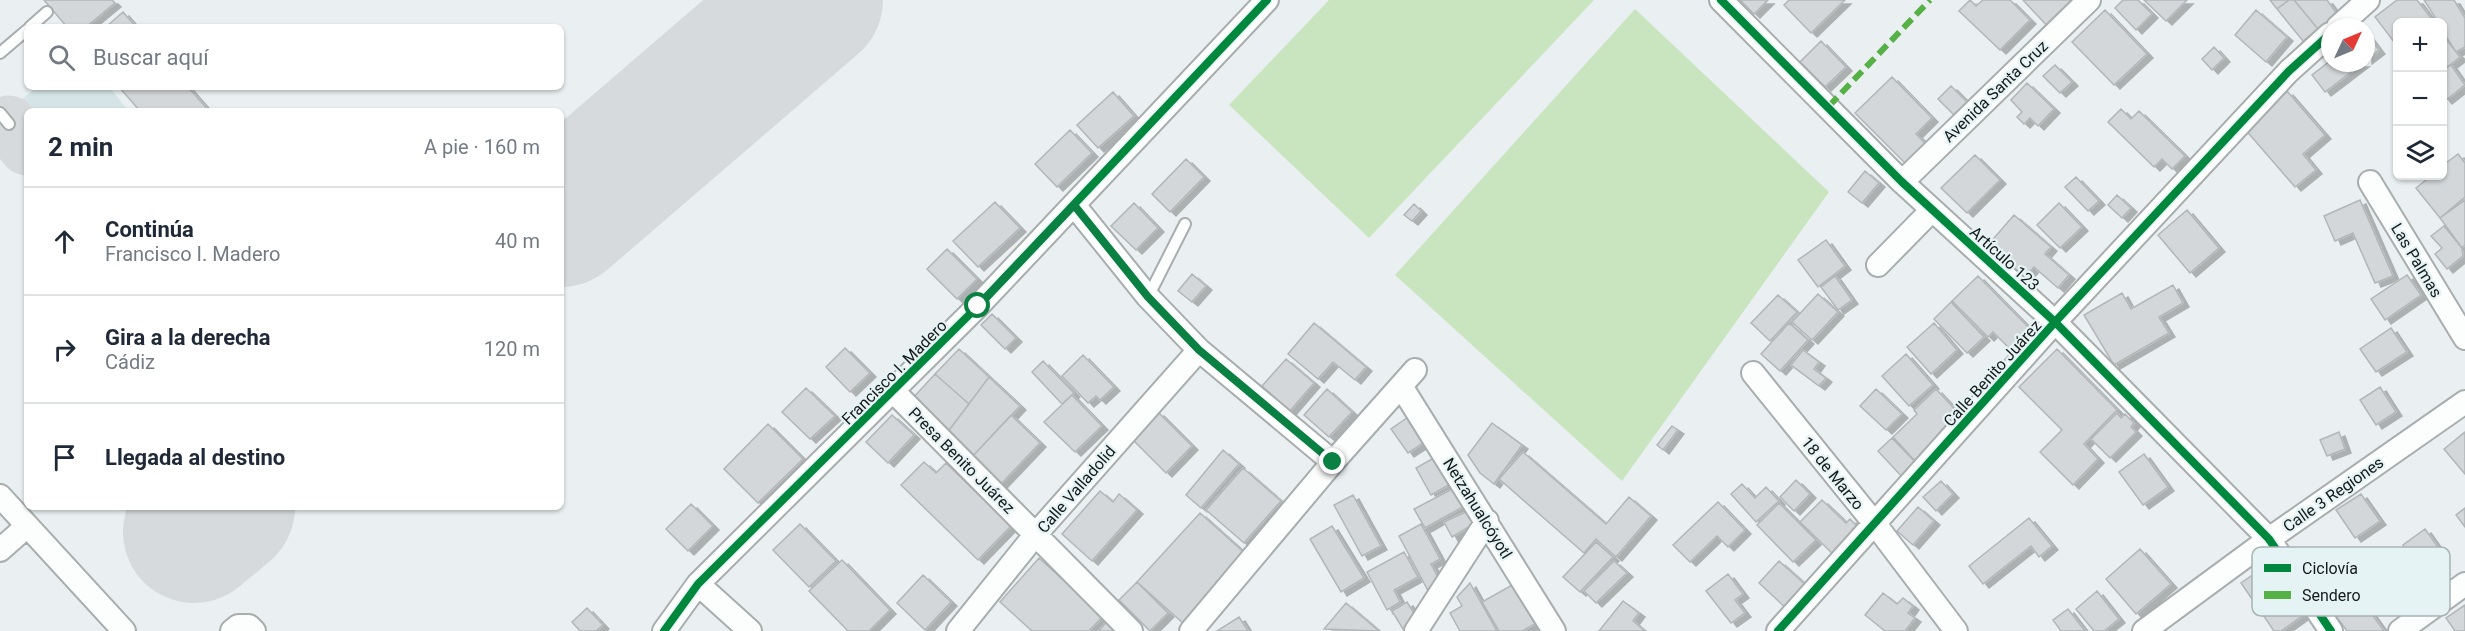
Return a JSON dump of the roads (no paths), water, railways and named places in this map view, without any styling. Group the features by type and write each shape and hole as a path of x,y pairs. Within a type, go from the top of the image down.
{"street":[{"name":"Francisco I. Madero","path":"664,631 699,584 894,392 1267,0"},
{"name":"Artículo 123","path":"1722,0 1902,182 2055,322 2274,547"},
{"name":"Avenida Santa Cruz","path":"1902,182 2089,0"},
{"path":"2348,18 2368,0"},
{"name":"Calle Benito Juárez","path":"1778,631 2055,322 2289,71 2321,42"},
{"name":"Las Palmas","path":"2370,182 2465,338"},
{"path":"1074,205 1148,297 1199,350 1333,462 1191,631"},
{"path":"1878,265 1932,210"},
{"name":"Calle Valladolid","path":"958,631 1035,535 1199,350"},
{"name":"18 de Marzo","path":"1753,373 1875,524 1956,631"},
{"name":"Netzahualcóyotl","path":"1333,462 1408,378 1487,521 1554,631"},
{"name":"Presa Benito Juárez","path":"894,392 1131,631"},
{"name":"Calle 3 Regiones","path":"2258,547 2465,402"},
{"path":"0,496 26,527 124,631"},
{"path":"1416,631 1487,521"},
{"path":"0,550 26,527"},
{"name":"Calle 3 Regiones","path":"2144,631 2252,552"},
{"path":"699,584 750,631"},
{"path":"2450,595 2465,584"},
{"name":"Artículo 123","path":"2321,616 2331,631"},
{"path":"2400,631 2421,616"},
{"path":"232,631 238,626 249,626 254,631"}],"lane":[{"path":"34,24 47,12"},
{"path":"0,53 24,32"},
{"path":"0,113 9,124"},
{"path":"1148,297 1185,224"}]}
